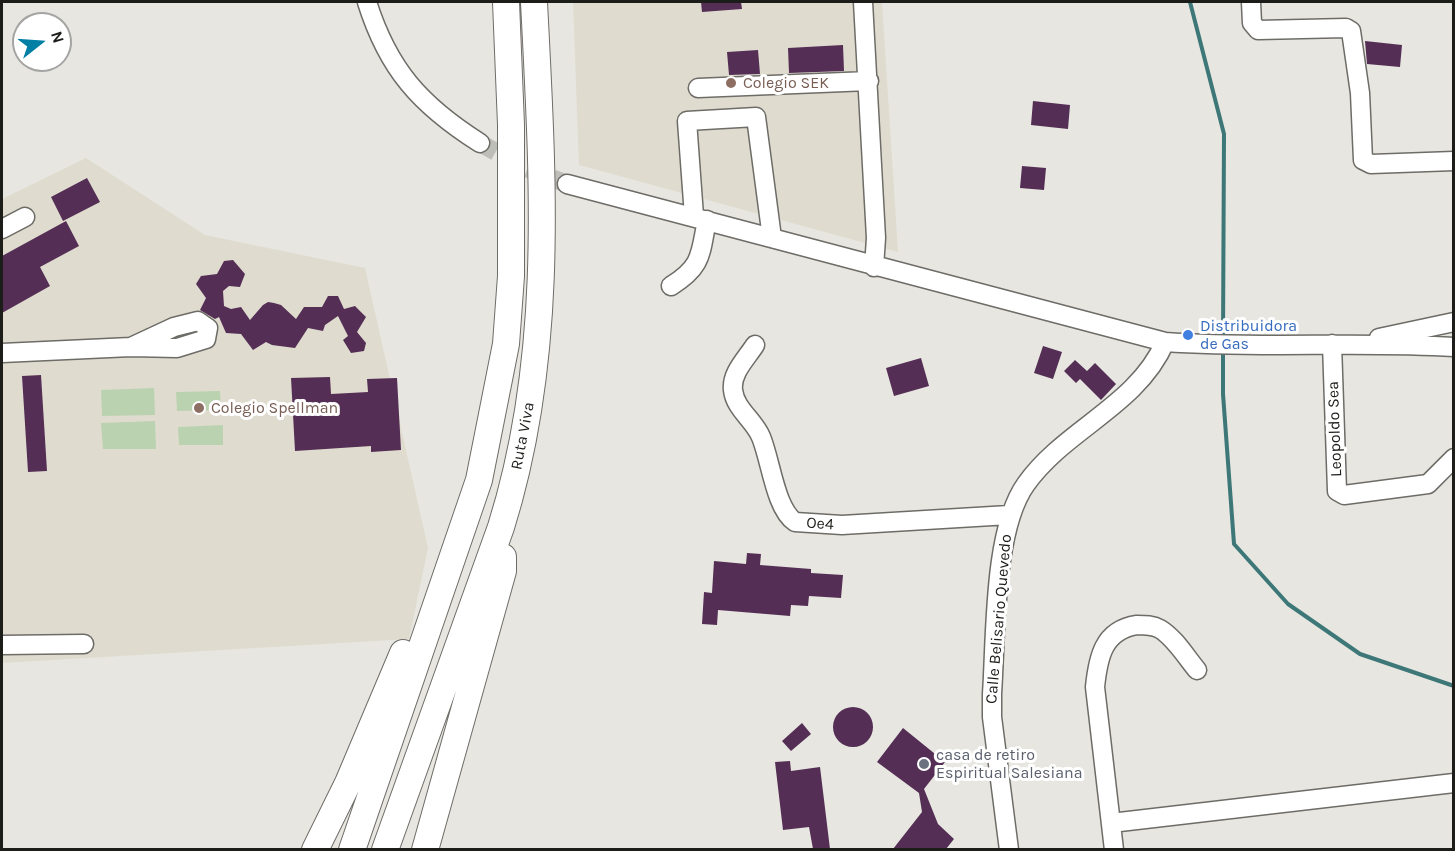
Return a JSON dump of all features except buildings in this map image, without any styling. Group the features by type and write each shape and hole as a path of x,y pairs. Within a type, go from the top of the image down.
{"highway":[{"path":"352,849 470,510 479,480 506,344 511,276 511,125 506,2"},
{"name":"Ruta Viva","path":"385,849 501,527 512,491 526,426 538,347 541,139 534,2"},
{"path":"316,845 348,783 427,598 467,475 492,410"},
{"path":"425,849 502,571 501,527"}],"street":[{"path":"367,2 378,34 391,61 411,88 436,113 480,143"},
{"path":"863,2 876,238 874,267"},
{"path":"1251,2 1252,23 1258,30 1346,28 1351,31 1360,93 1363,160 1371,164 1454,161"},
{"path":"698,88 869,81"},
{"path":"671,286 697,265 700,218 687,121 756,117 772,238"},
{"path":"567,184 700,218 874,267 1165,342 1256,347 1357,343 1454,347"},
{"path":"2,229 25,217"},
{"path":"1357,343 1454,322"},
{"name":"Calle Belisario Quevedo","path":"1009,849 992,694 1003,541 1009,515 1025,485 1045,462 1132,390 1146,374 1165,342"},
{"name":"Leopoldo Sea","path":"1332,344 1337,491 1344,495 1428,484 1454,458"},
{"name":"Oe4","path":"755,345 733,378 733,392 738,406 751,418 760,435 783,510 795,522 842,525 1009,515"},
{"path":"2,353 131,347"},
{"path":"1114,849 1095,687 1098,660 1104,644 1116,632 1132,626 1145,625 1158,628 1197,670"},
{"path":"2,645 84,644"},
{"path":"1111,823 1454,783"}],"shaded area":[{"name":"Colegio SEK","path":"573,2 882,2 898,252 579,165"},
{"name":"Colegio Spellman","path":"86,158 205,235 365,268 428,548 409,639 2,663 2,199"}],"green space":[{"path":"154,388 155,415 102,416 101,390"},
{"path":"220,391 221,410 177,411 176,392"},
{"path":"155,421 156,449 103,449 101,423"},
{"path":"223,425 223,445 179,445 178,427"}],"waterway":[{"path":"1190,2 1224,134 1223,339"},
{"path":"1223,349 1223,394 1234,544 1288,604 1360,654 1454,686"}],"tunnel":[{"path":"480,143 523,167 567,184"}],"place":[{"name":"Colegio SEK","path":"731,83"},
{"name":"Distribuidora de Gas","path":"1188,335"},
{"name":"Colegio Spellman","path":"199,408"},
{"name":"casa de retiro Espiritual Salesiana","path":"924,764"}]}
